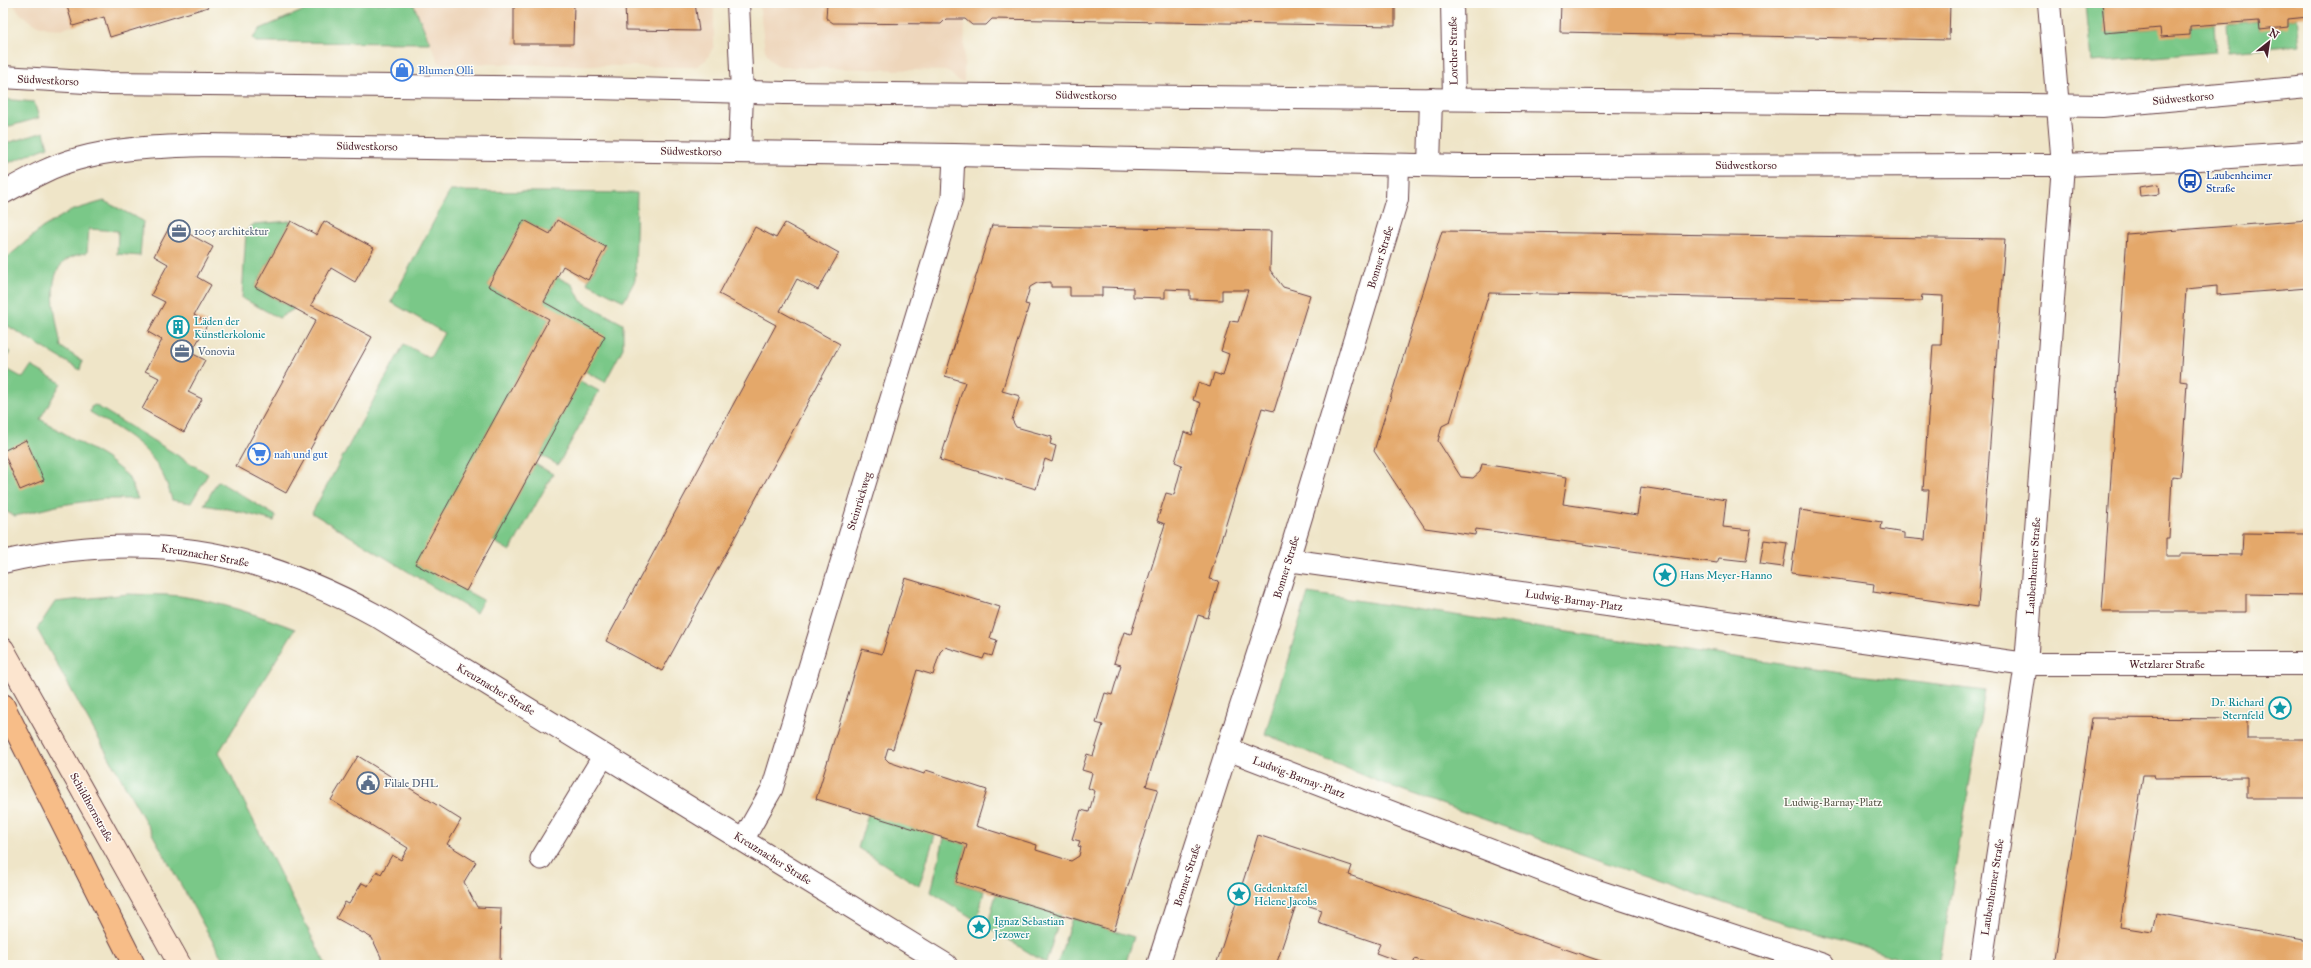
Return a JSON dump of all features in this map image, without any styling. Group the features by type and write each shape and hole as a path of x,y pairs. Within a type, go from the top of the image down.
{"highway":[{"path":"3,705 134,965"}],"main road":[{"name":"Schildhornstraße","path":"3,649 9,672 180,965"}],"street":[{"path":"738,3 742,92 740,152"},
{"name":"Lorcher Straße","path":"1452,3 1454,99"},
{"path":"2049,3 2063,165"},
{"name":"Südwestkorso","path":"3,77 102,83 742,92 2059,106 2102,106 2308,87"},
{"path":"1429,165 1430,99"},
{"name":"Südwestkorso","path":"3,193 52,168 76,159 100,153 143,148 272,145 954,155 1398,165 2063,165 2184,160 2308,152"},
{"name":"Bonner Straße","path":"1158,965 1288,560 1397,199 1398,165"},
{"name":"Laubenheimer Straße","path":"1981,965 2026,664 2063,165"},
{"name":"Kreuznacher Straße","path":"3,562 75,549 131,546 171,546 269,567 309,581 377,616 946,965"},
{"name":"Ludwig-Barnay-Platz","path":"1288,560 2026,664"},
{"name":"Wetzlarer Straße","path":"2026,664 2308,664"},
{"name":"Ludwig-Barnay-Platz","path":"1227,750 1588,888 1823,965"}],"lane":[{"name":"Steinrückweg","path":"743,840 772,789 952,198 954,155"},
{"path":"541,859 604,755"}],"shaded area":[{"path":"12,3 218,3 110,37 104,17 62,29 47,28 32,23 21,14"},
{"path":"413,3 714,3 714,46 706,60 697,66 690,67 439,63"},
{"path":"759,3 965,3 964,82 958,81 948,71 780,67 771,61 765,50"}],"green space":[{"path":"321,3 413,3 430,43 256,42 253,38 260,29"},
{"path":"2086,3 2102,3 2105,33 2160,28 2190,35 2190,26 2214,24 2216,52 2091,62"},
{"path":"2297,18 2300,45 2229,51 2227,24 2259,21 2260,30 2288,19"},
{"path":"3,99 34,102 39,118 3,128"},
{"path":"44,132 48,147 3,165 3,144"},
{"path":"450,191 637,193 635,280 624,301 587,283 606,247 557,220 550,234 524,220 488,286 549,319 416,564 483,600 476,613 312,513 404,344 430,358 444,333 391,302"},
{"path":"104,201 143,221 140,256 117,254 118,231 89,229 87,253 71,257 61,265 55,276 53,289 54,304 61,347 82,361 80,370 3,323 3,261 42,228 70,211"},
{"path":"291,221 255,287 294,309 279,318 242,298 246,231 254,224"},
{"path":"557,277 573,285 581,301 623,324 623,348 605,382 585,371 544,302"},
{"path":"3,348 10,352 3,365"},
{"path":"31,366 61,383 40,419 106,458 128,476 138,499 103,499 61,505 15,516 3,510 3,367 23,378"},
{"path":"580,381 599,391 558,465 540,455"},
{"path":"95,405 208,474 191,503 172,500 166,483 151,457 131,438 90,412 91,407"},
{"path":"535,464 553,474 510,551 493,541"},
{"path":"218,481 276,516 274,521 233,510 204,505"},
{"name":"Ludwig-Barnay-Platz","path":"1308,593 1834,672 1985,691 1939,965 1920,965 1763,916 1632,872 1382,783 1265,734"},
{"path":"128,594 174,595 210,602 295,629 219,752 326,965 226,965 37,629 55,602"},
{"path":"868,814 935,835 919,886 858,848"},
{"path":"944,838 967,845 956,882 984,891 977,921 931,892"},
{"path":"996,894 1061,914 1046,963 987,927"},
{"path":"1072,918 1134,937 1125,965 1057,965"}],"building":[{"path":"66,3 207,3 208,7 110,37 104,17 73,26"},
{"path":"514,3 574,3 573,44 514,44"},
{"path":"625,3 695,3 699,31 626,30"},
{"path":"827,3 1395,3 1395,26 992,19 986,25 972,25 965,19 946,19 941,24 833,23 826,18"},
{"path":"1561,3 1950,3 1949,40 1560,32"},
{"path":"2102,3 2308,3 2308,17 2288,19 2288,27 2260,30 2259,21 2190,26 2190,35 2161,37 2160,28 2105,33"},
{"path":"2159,184 2160,194 2140,196 2139,187"},
{"path":"524,220 550,234 557,220 606,247 588,280 563,266 544,302 605,336 466,591 415,564 549,319 488,286"},
{"path":"2308,220 2308,288 2217,295 2217,286 2186,289 2180,381 2187,382 2181,477 2172,476 2169,538 2166,538 2166,556 2181,556 2181,554 2242,555 2243,533 2308,534 2308,595 2246,594 2246,612 2102,612 2127,234"},
{"path":"291,221 317,235 324,221 374,248 355,282 331,268 311,305 372,337 286,493 236,466 316,320 255,287"},
{"path":"785,223 839,253 818,290 797,279 780,311 840,344 662,671 606,641 776,325 719,294 755,227 776,238"},
{"name":"Läden der Künstlerkolonie","path":"171,224 213,247 197,277 211,285 194,315 208,323 191,353 205,360 188,392 202,399 184,432 142,409 159,378 145,371 162,340 148,332 165,302 151,295 168,264 154,256"},
{"path":"992,225 1271,231 1270,270 1283,287 1310,295 1274,411 1262,408 1209,579 1219,581 1208,618 1198,615 1146,786 1158,789 1114,931 956,882 967,845 816,799 862,649 882,654 905,578 1000,607 990,638 997,640 992,656 985,654 983,659 945,647 940,652 933,675 917,670 893,749 888,748 885,758 889,762 924,774 926,770 987,790 976,826 1037,845 1036,850 1071,861 1079,856 1081,847 1078,846 1080,841 1072,839 1081,810 1089,812 1095,791 1088,788 1092,773 1082,770 1087,754 1093,756 1103,725 1096,723 1105,693 1112,695 1121,665 1114,663 1124,632 1131,634 1165,524 1157,521 1166,493 1174,495 1182,465 1175,462 1184,432 1192,435 1201,403 1193,400 1198,383 1210,387 1214,373 1223,376 1229,354 1221,351 1230,321 1238,322 1248,290 1222,290 1222,300 1190,299 1190,290 1165,289 1165,298 1133,297 1133,288 1102,287 1102,296 1070,296 1070,287 1051,287 1051,282 1037,283 1030,287 1025,304 1029,305 1002,391 1020,396 1012,420 1016,427 1052,437 1050,444 1056,446 1052,462 1045,459 1036,489 940,460 965,382 945,376"},
{"path":"1442,231 2005,239 1978,607 1873,592 1874,584 1791,573 1800,510 1882,522 1881,529 1904,533 1904,538 1925,540 1929,490 1923,490 1933,345 1941,345 1943,296 1922,295 1921,301 1489,293 1450,422 1442,426 1438,441 1461,477 1473,478 1480,472 1482,464 1567,477 1563,504 1637,515 1641,487 1726,500 1723,527 1751,530 1746,561 1719,558 1717,563 1476,529 1475,535 1425,528 1374,451"},
{"path":"26,440 44,480 20,490 3,451"},
{"path":"1764,540 1787,543 1783,567 1760,564"},
{"path":"2092,718 2247,719 2247,739 2308,739 2308,798 2247,798 2247,777 2155,778 2154,775 2143,775 2120,927 2152,932 2156,913 2308,941 2308,965 2054,965"},
{"path":"358,756 461,820 447,844 476,862 464,882 477,907 501,908 500,965 381,965 381,957 372,938 336,918 345,902 349,904 362,883 368,886 377,871 381,874 392,855 401,860 408,848 331,800"},
{"path":"1258,835 1352,866 1349,875 1612,965 1433,965 1415,959 1413,965 1409,965 1376,953 1380,944 1318,923 1322,910 1297,902 1276,965 1216,965"}],"place":[{"name":"Blumen Olli","path":"402,70"},
{"name":"Laubenheimer Straße","path":"2190,181"},
{"name":"1005 architektur","path":"179,231"},
{"name":"Läden der Künstlerkolonie","path":"178,327"},
{"name":"Vonovia","path":"182,351"},
{"name":"nah und gut","path":"259,454"},
{"name":"Hans Meyer-Hanno","path":"1665,575"},
{"name":"Dr. Richard Sternfeld","path":"2280,708"},
{"name":"Filale DHL","path":"368,783"},
{"name":"Gedenktafel Helene Jacobs","path":"1239,894"},
{"name":"Ignaz Sebastian Jezower","path":"979,927"}]}
